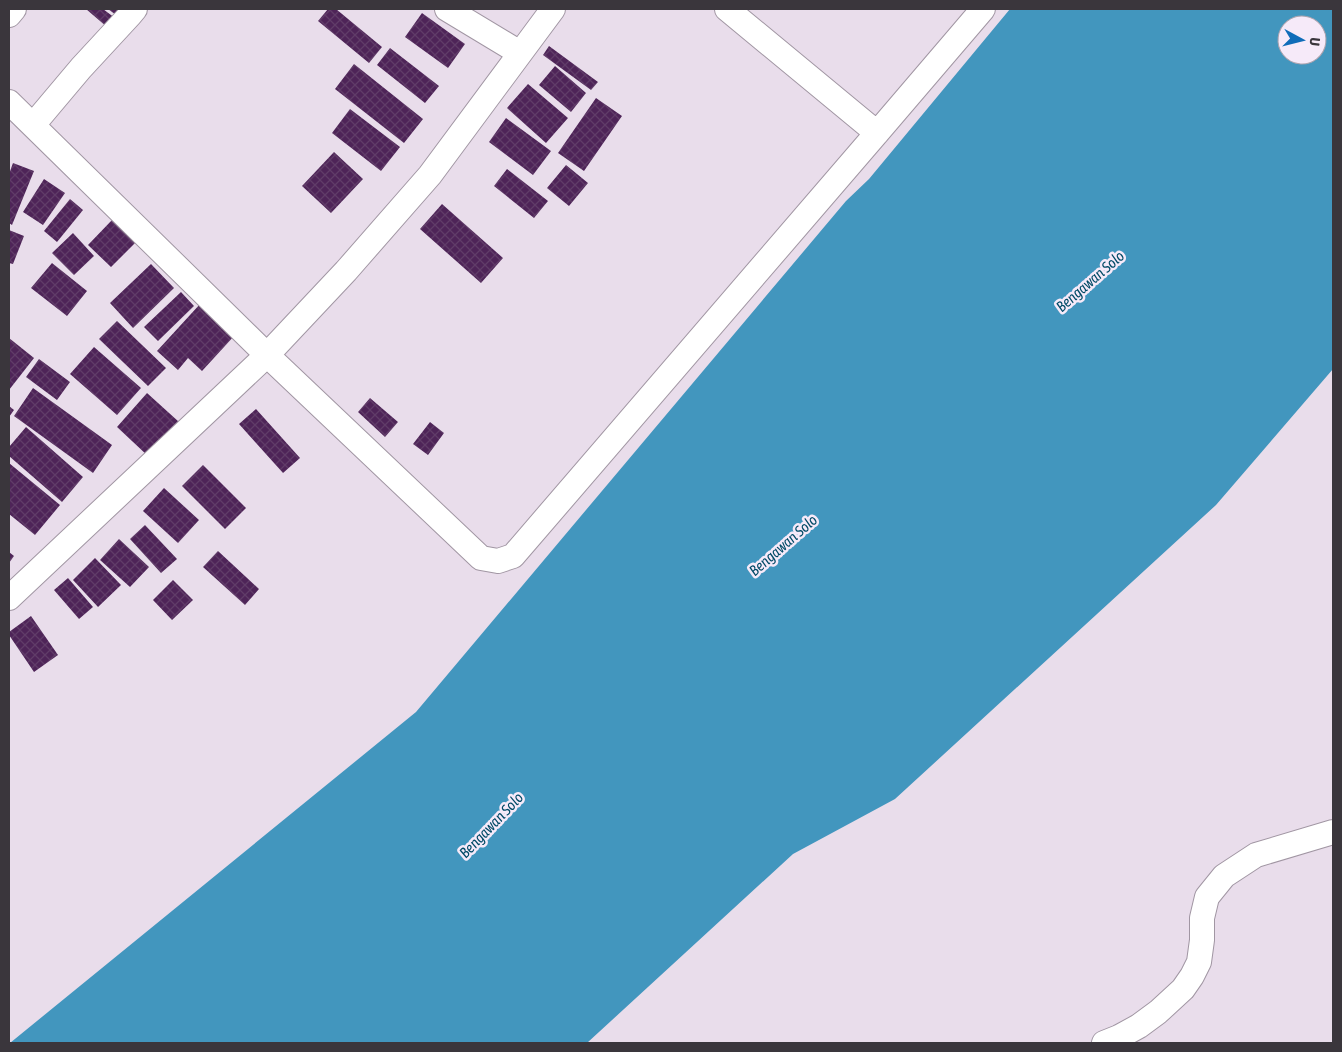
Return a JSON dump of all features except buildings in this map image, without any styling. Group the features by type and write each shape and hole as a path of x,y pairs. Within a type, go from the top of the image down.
{"street":[{"path":"9,15 14,9"},
{"path":"33,126 81,68 135,9"},
{"path":"447,9 520,53"},
{"path":"9,598 267,355 346,271 430,175 553,9"},
{"path":"727,9 877,134"},
{"path":"9,102 267,355 481,558 498,560 513,556 983,9"},
{"path":"1104,1043 1126,1034 1158,1012 1183,989 1199,962 1202,918 1207,897 1224,876 1256,855 1333,832"}],"water":[{"name":"Bengawan Solo","path":"1010,9 1333,9 1333,369 1216,505 895,799 793,854 587,1043 10,1043 416,712 846,201 869,179"}]}
